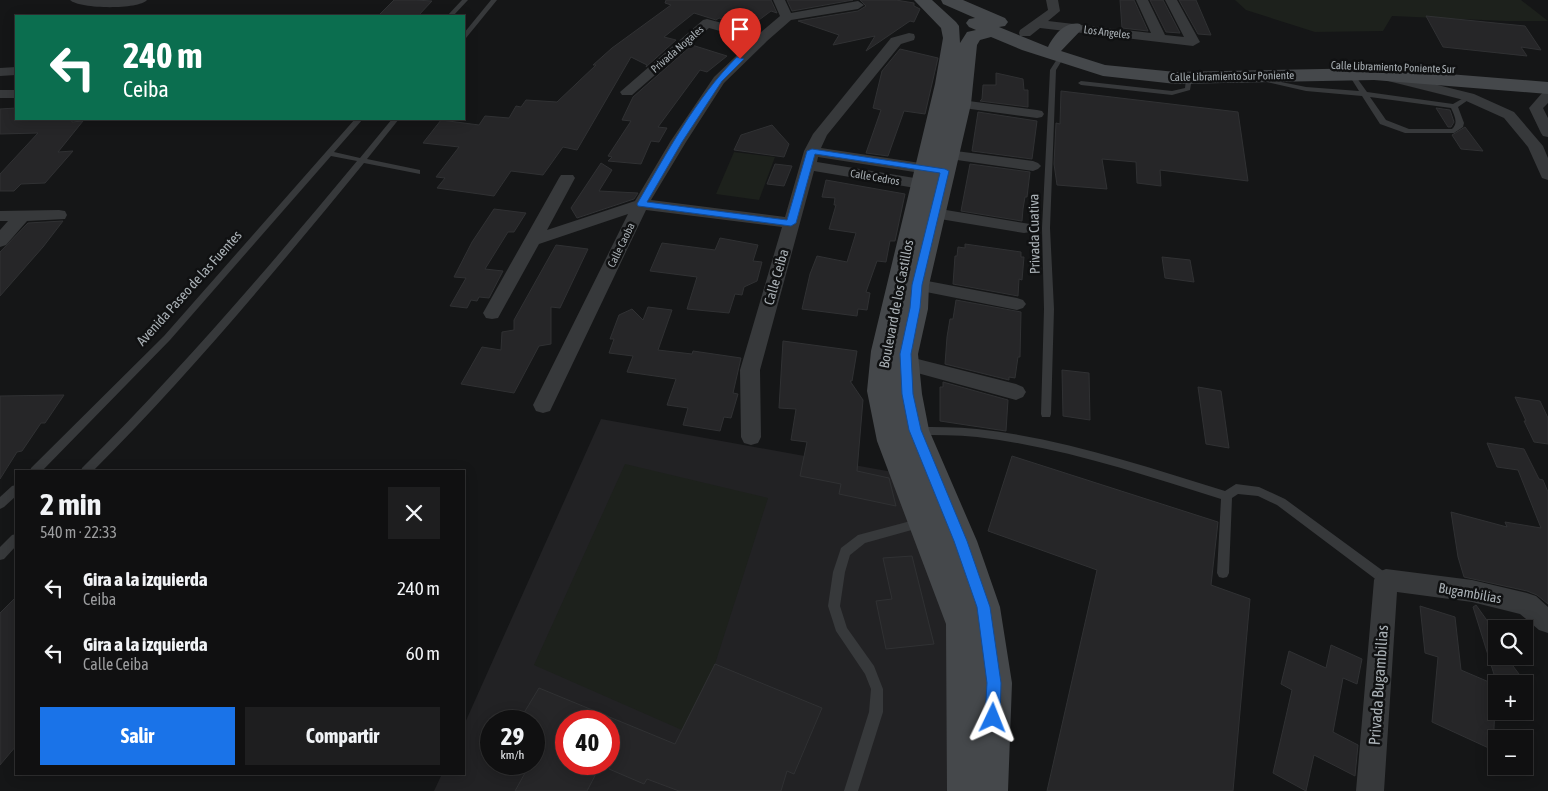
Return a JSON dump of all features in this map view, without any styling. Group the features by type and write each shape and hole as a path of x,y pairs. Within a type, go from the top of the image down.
{"street":[{"path":"76,0 115,4 141,0"},
{"path":"779,0 787,17 858,5"},
{"name":"Boulevard de los Castillos","path":"922,0 950,26 952,31 936,180 917,285 899,334 884,351 881,390 891,440 963,624 966,791"},
{"name":"Calle Libramiento Sur Poniente","path":"929,0 992,31 1028,46 1059,51 1105,78 1374,74 1548,88"},
{"path":"1032,28 1054,11 1052,0"},
{"path":"1142,0 1160,38"},
{"name":"Los Angeles","path":"1032,28 1074,28 1193,42 1171,0"},
{"name":"Calle Libramiento Poniente Sur","path":"953,1 1032,28 1059,51 1110,61 1171,68 1366,63 1548,78"},
{"name":"Calle Caoba","path":"543,404 641,204 678,142 719,80 762,38 787,17"},
{"name":"Privada Nogales","path":"627,92 707,23 762,38"},
{"path":"1059,51 1063,37 1074,28"},
{"name":"Boulevard de los Castillos","path":"989,791 994,683 984,607 961,541 915,430 908,394 905,354 899,334 936,180 961,104 970,38 992,31"},
{"name":"Calle Ceiba","path":"751,437 750,370 810,158 820,134 896,40 909,37"},
{"path":"0,72 15,71"},
{"path":"1374,74 1469,97 1509,116 1535,146 1548,175"},
{"path":"0,94 15,94"},
{"path":"1548,95 1536,108 1548,133"},
{"path":"961,104 1037,114"},
{"name":"Calle Cedros","path":"810,158 936,180"},
{"path":"936,180 1033,166"},
{"path":"492,313 567,178"},
{"path":"936,180 1024,228"},
{"path":"533,240 641,204 791,223"},
{"path":"0,216 59,215"},
{"path":"0,241 22,216"},
{"path":"917,285 1017,304"},
{"path":"906,363 1016,392"},
{"name":"Bugambilias","path":"1386,580 1472,591 1527,604 1548,622"},
{"name":"Privada Bugambilias","path":"1370,791 1386,580"}],"lane":[{"path":"451,15 465,0"},
{"path":"465,36 494,0"},
{"name":"Privada Cuativa","path":"1046,414 1049,309 1046,228 1048,172 1053,70 1059,51"},
{"path":"1352,75 1383,122 1408,131 1454,131 1459,127 1460,123 1454,106"},
{"path":"1241,76 1306,89 1366,94 1454,106 1469,97"},
{"path":"1081,83 1105,78"},
{"name":"Avenida Paseo de las Fuentes","path":"36,470 167,338 358,120"},
{"path":"87,470 137,422 231,319 395,120"},
{"path":"328,154 417,172"},
{"path":"915,430 977,433 1084,454 1227,496"},
{"path":"1222,573 1227,496 1236,489 1259,492 1281,502 1386,580"},
{"path":"0,504 15,490"},
{"path":"851,791 876,712 877,689 870,670 842,631 834,606 839,572 845,552 862,539 923,523"},
{"path":"0,554 15,540"}],"shaded area":[{"path":"1235,0 1521,0 1548,21 1392,16 1383,31 1315,32 1246,10"},
{"path":"734,152 775,157 759,200 716,194"},
{"path":"601,419 898,473 946,605 955,743 947,791 434,791 442,775 465,775 465,723"},
{"path":"625,464 768,498 715,664 682,730 534,665"}],"building":[{"path":"394,0 432,1 419,15 379,15"},
{"path":"666,0 771,0 777,13 771,11 751,26 735,24 735,22 719,18 716,20 694,13 664,37 676,40 646,67 647,65 631,57 577,150 563,147 543,175 511,171 494,196 437,188 445,178 436,177 459,147 423,143 441,120 479,125 485,116 509,118 516,106 521,107 526,100 557,102 612,48 671,5 665,3"},
{"path":"787,0 853,0 792,11"},
{"path":"860,0 896,0 914,3 914,6 920,9 914,22 910,21 866,51 875,36 833,45 839,35 798,21 858,11 866,6"},
{"path":"1120,0 1134,0 1148,31 1122,28"},
{"path":"1150,0 1163,0 1180,33 1166,32"},
{"path":"1179,0 1196,0 1211,35 1198,34"},
{"path":"1426,16 1525,26 1541,50 1521,47 1527,56 1443,47"},
{"path":"692,45 727,56 707,72 700,70 658,127 667,128 659,142 651,141 641,164 608,161 612,157 608,156 631,121 622,120 633,97"},
{"path":"900,49 938,58 925,114 904,111 888,156 866,153 881,110 873,108 882,71"},
{"path":"996,73 1023,79 1024,90 1028,90 1028,107 980,101 982,99 983,85 996,85"},
{"path":"1061,91 1238,112 1248,181 1160,170 1161,186 1137,183 1136,162 1102,159 1107,189 1057,185 1054,164 1056,123 1060,124"},
{"path":"15,108 15,120 83,121 58,152 73,151 45,183 21,184 14,191 0,191 0,174 38,133 0,134 0,109"},
{"path":"1436,108 1450,110 1454,122 1451,127 1448,127"},
{"path":"978,112 1037,121 1032,159 972,151"},
{"path":"772,125 789,144 784,157 734,150 741,135"},
{"path":"1465,127 1483,151 1461,149 1452,135"},
{"path":"601,163 612,170 599,191 638,193 634,199 577,218 571,208"},
{"path":"775,164 792,166 784,186 767,184"},
{"path":"970,164 1030,172 1022,221 961,211"},
{"path":"826,180 905,194 895,241 890,241 886,262 877,261 866,292 870,293 867,310 858,309 857,316 802,309 810,274 817,256 847,262 856,233 829,229 836,205 834,205 835,198 822,197"},
{"path":"494,209 526,213 514,232 508,232 485,269 503,271 489,298 479,297 477,301 471,300 467,308 450,306 466,278 454,277 472,242"},
{"path":"63,221 0,296 0,252 28,223"},
{"path":"720,238 758,245 753,261 762,262 757,281 744,287 742,295 735,294 729,313 687,309 697,277 650,271 662,243 715,250"},
{"path":"965,244 1021,252 1021,257 1024,257 1022,280 1019,279 1018,296 953,284 955,256 957,256 958,247 965,248"},
{"path":"556,245 588,249 560,308 551,307 551,344 539,346 514,393 461,384 482,347 501,350 502,332 514,330 514,320"},
{"path":"1162,257 1190,260 1194,282 1165,278"},
{"path":"956,300 1021,312 1020,357 1018,357 1015,378 1009,377 1009,380 945,364 950,319 953,319"},
{"path":"648,307 672,310 658,350 692,354 693,351 741,358 733,393 738,394 731,418 724,417 720,431 683,425 688,408 667,405 676,379 627,372 633,356 609,353 614,339 610,339 619,315 632,309 643,320"},
{"path":"783,341 857,351 852,381 850,381 863,400 857,471 889,478 896,506 839,494 841,484 800,476 807,442 791,440 796,409 779,408"},
{"path":"1062,370 1089,373 1090,420 1063,416"},
{"path":"943,382 1008,400 1006,431 940,421 940,387 943,387"},
{"path":"1198,387 1221,391 1229,448 1206,444"},
{"path":"64,395 45,423 41,423 22,451 17,452 0,479 0,396"},
{"path":"1515,397 1540,401 1548,418 1548,444 1534,442"},
{"path":"1487,443 1524,449 1539,479 1543,480 1548,492 1548,604 1537,595 1527,591 1464,577 1458,557 1451,512 1507,527 1505,522 1541,528 1518,470 1497,467"},
{"path":"1012,456 1218,522 1211,585 1250,599 1233,791 1047,791 1097,570 988,531"},
{"path":"912,556 934,644 886,649 876,601 892,599 883,558"},
{"path":"15,598 15,747 0,765 0,613"},
{"path":"1476,605 1488,622 1488,655 1473,607"},
{"path":"1420,606 1455,617 1461,670 1488,682 1488,720 1494,720 1494,730 1488,730 1488,748 1432,722 1438,657 1425,653"},
{"path":"1331,645 1362,659 1357,684 1343,678 1333,732 1358,745 1355,776 1314,755 1306,791 1273,773 1292,690 1281,684 1289,651 1326,668"},
{"path":"715,664 822,708 794,774 787,771 781,791 679,791 647,779 644,784 620,774 620,721 675,744"},
{"path":"1491,665 1513,665 1520,675 1494,675"},
{"path":"539,688 592,710 555,710 555,775 595,775 587,791 515,791 524,775 545,775 545,710 526,710"}],"route":[{"path":"740,59 719,80 678,142 641,204 791,223 812,151 945,171 917,285 915,308 905,354 908,394 915,430 961,541 984,607 994,683 993,718"}]}
